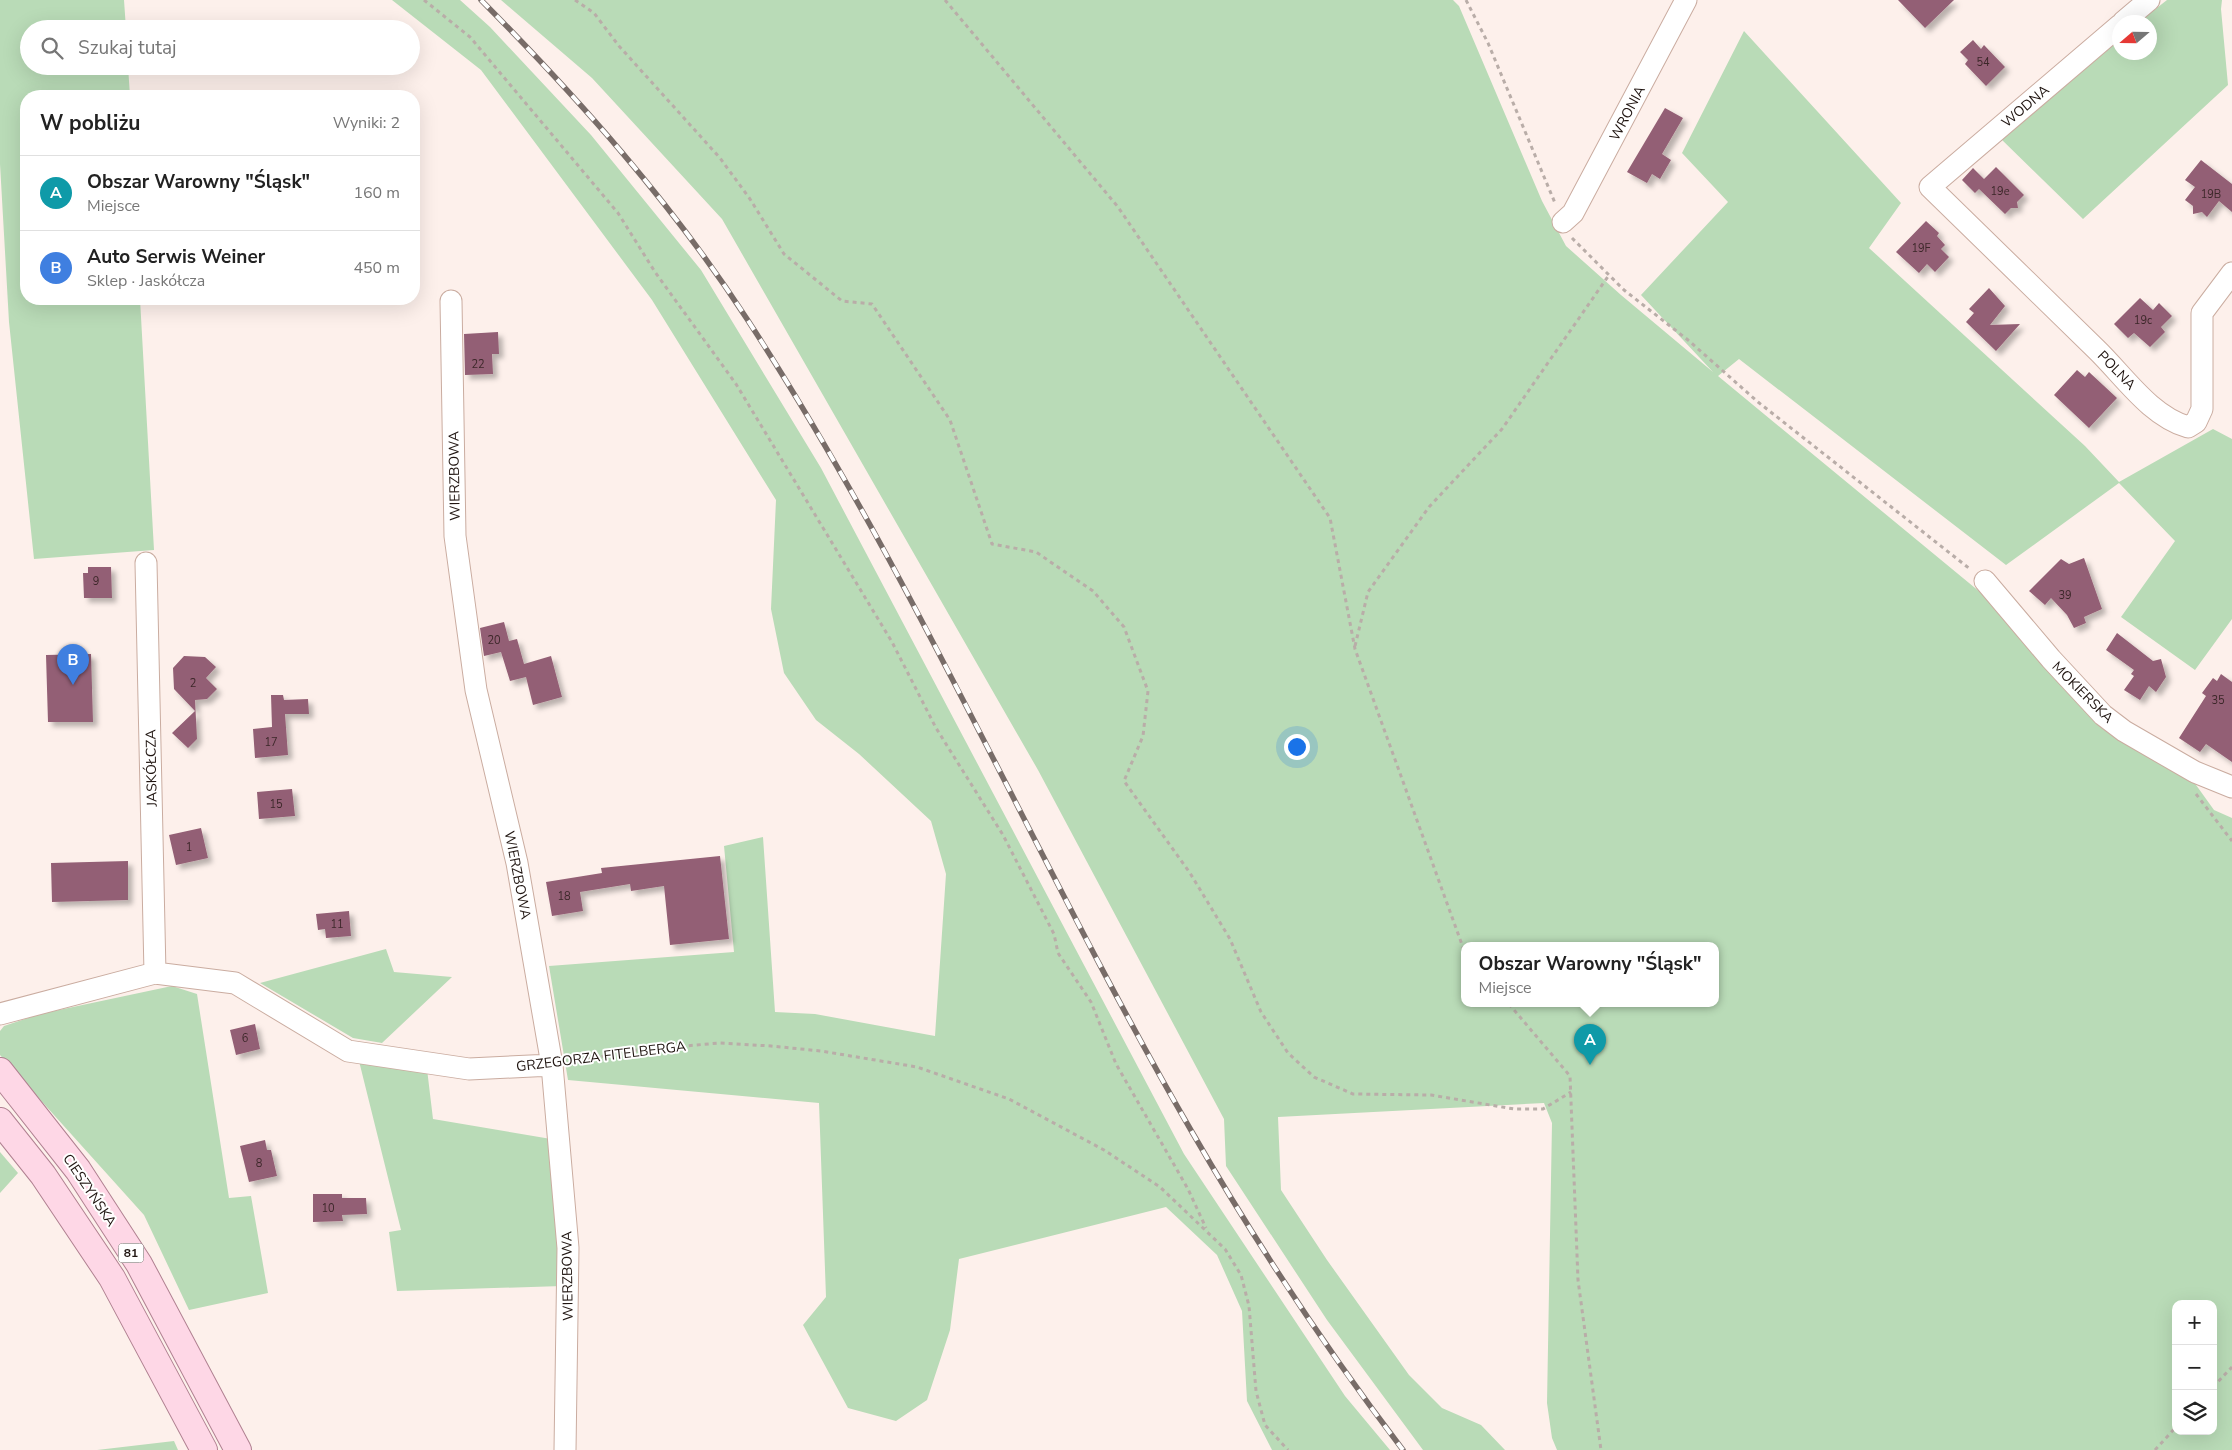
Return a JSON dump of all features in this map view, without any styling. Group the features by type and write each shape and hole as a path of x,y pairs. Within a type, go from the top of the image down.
{"main road":[{"name":"CIESZYŃSKA","path":"0,1071 78,1170 138,1264 238,1450"},
{"name":"81","path":"0,1121 43,1174 112,1278 204,1450"}],"street":[{"name":"WRONIA","path":"1563,222 1573,213 1686,0"},
{"path":"2131,15 2149,0"},
{"name":"WODNA","path":"1930,187 2112,32"},
{"name":"POLNA","path":"1930,187 2148,402 2174,423 2188,427 2196,422 2202,409 2202,313 2232,273"},
{"name":"WIERZBOWA","path":"451,301 456,546 476,690 517,863 552,1065 568,1248 566,1450"},
{"name":"JASKÓŁCZA","path":"146,563 155,973"},
{"name":"MOKIERSKA","path":"1985,581 2051,659 2103,715 2124,731 2195,772 2232,787"},
{"name":"GRZEGORZA FITELBERGA","path":"1,1011 155,973 235,983 348,1051 469,1069 552,1065"}],"path":[{"path":"424,0 470,36 618,213 655,272 736,384 892,642 936,728 1003,835 1054,934 1058,954 1091,1002 1116,1064 1188,1189 1206,1228"},
{"path":"575,0 594,14 619,46 720,158 750,199 784,254 842,301 872,304 950,420 992,544 1036,552 1093,591 1124,627 1148,691 1143,736 1124,781 1190,873 1230,939 1261,1012 1288,1053 1314,1077 1353,1094 1431,1095 1514,1109 1543,1109 1571,1092"},
{"path":"945,0 1118,207 1330,518 1355,649 1461,942"},
{"path":"1466,0 1488,43 1568,234 1624,290 1688,340 1758,402 1985,581"},
{"path":"1355,649 1368,592 1430,507 1502,429 1609,275"},
{"path":"2195,792 2232,841"},
{"path":"1511,1007 1570,1076 1578,1280 1601,1450"},
{"name":"GRZEGORZA FITELBERGA","path":"552,1065 637,1050 720,1044 821,1051 917,1067 1009,1099 1104,1150 1160,1187 1206,1228 1225,1249 1241,1275 1249,1306 1256,1391 1265,1425 1288,1450"},
{"path":"2217,1383 2232,1367"},
{"path":"2155,1450 2172,1431"}],"green space":[{"path":"0,0 124,0 125,20 20,20 20,75 129,75 130,90 20,90 20,305 140,305 154,550 34,559 9,322 0,164"},
{"path":"392,0 460,0 490,27 591,135 701,270 821,468 1184,1154 1345,1396 1390,1450 1272,1450 1247,1401 1242,1311 1217,1255 1166,1207 959,1259 950,1330 927,1400 896,1421 848,1408 803,1325 826,1297 819,1103 568,1080 549,966 734,952 724,846 763,837 775,1012 815,1014 935,1036 946,874 931,821 859,754 816,720 784,673 771,609 776,500 652,300 481,70 420,22 420,20"},
{"path":"501,0 1453,0 1459,6 1542,201 1566,246 1713,372 1641,295 1728,202 1682,153 1744,31 1901,203 1869,248 2085,446 2119,482 2213,429 2232,439 2232,619 2195,670 2121,617 2175,541 2119,483 2006,565 1739,359 1718,376 1986,597 2093,707 2168,769 2191,778 2214,810 2232,818 2232,1450 1557,1450 1552,1438 1547,1403 1552,1123 1544,1103 1278,1117 1281,1190 1327,1260 1409,1375 1442,1408 1481,1425 1505,1450 1423,1450 1327,1320 1226,1166 1224,1119 1038,770 722,219 592,78"},
{"path":"2167,0 2222,0 2221,9 2228,85 2083,219 1999,137 2112,45 2112,60 2157,60 2157,15 2148,15"},
{"path":"386,949 394,972 452,977 382,1043 353,1038 260,983"},
{"path":"172,986 197,994 229,1198 251,1196 268,1293 189,1310 144,1215 0,1055 0,1031 4,1026 40,1014"},
{"path":"359,1061 427,1069 433,1119 551,1139 562,1286 397,1291 389,1232 401,1230"},
{"path":"0,1152 18,1173 0,1193"},
{"path":"174,1441 178,1450 97,1450"}],"building":[{"path":"1898,0 1954,0 1925,28"},
{"path":"1973,40 1981,49 1984,45 2005,67 1986,86 1965,64 1968,60 1960,52"},
{"path":"1665,108 1683,118 1662,154 1671,160 1660,179 1652,174 1647,183 1627,172"},
{"path":"2201,160 2232,184 2232,212 2219,201 2207,217 2202,212 2193,214 2193,206 2185,200 2195,187 2185,180"},
{"path":"1996,167 2024,195 2017,202 2018,208 2011,208 2005,214 1979,189 1975,193 1962,180 1973,168 1984,179"},
{"path":"1926,221 1939,233 1937,236 1945,245 1941,249 1949,257 1935,272 1927,264 1919,273 1896,252"},
{"path":"1989,288 2005,306 1990,325 2020,324 1996,351 1966,322 1974,313 1969,309"},
{"path":"2140,298 2153,310 2159,303 2172,316 2161,327 2165,332 2150,347 2134,333 2128,338 2114,324"},
{"path":"498,332 499,354 492,354 493,374 465,375 464,334"},
{"path":"2077,370 2085,377 2089,372 2117,398 2089,428 2054,395"},
{"path":"2084,558 2102,609 2084,617 2086,623 2074,628 2067,615 2051,598 2045,605 2029,591 2061,559 2069,564"},
{"path":"88,567 111,567 112,598 84,598 83,573 88,573"},
{"path":"504,622 509,641 517,639 524,664 551,656 562,697 533,705 526,677 510,681 501,652 484,656 480,628"},
{"path":"2117,633 2153,661 2161,659 2166,677 2156,692 2149,686 2140,700 2124,690 2134,676 2131,674 2134,670 2106,650"},
{"path":"91,654 93,722 48,722 46,655"},
{"path":"184,656 205,657 216,667 206,678 217,689 207,699 195,700 197,739 188,748 172,733 195,711 174,689 173,668"},
{"path":"2221,674 2232,682 2232,762 2206,744 2200,752 2179,738 2206,696 2202,693 2213,678 2217,681"},
{"path":"271,695 283,695 284,700 308,699 309,714 285,714 288,755 255,758 253,729 272,727"},
{"path":"292,789 295,816 259,819 257,792"},
{"path":"201,828 208,858 176,865 169,835"},
{"path":"720,856 729,939 670,945 664,886 631,891 630,884 580,892 583,911 552,916 546,882 602,873 601,868"},
{"path":"128,861 128,900 52,902 51,863"},
{"path":"349,911 351,936 326,938 325,929 318,930 316,914"},
{"path":"255,1024 260,1049 236,1055 230,1030"},
{"path":"265,1140 267,1150 271,1150 277,1176 249,1182 240,1146"},
{"path":"313,1194 342,1194 342,1198 366,1198 367,1214 342,1215 343,1221 313,1222"}],"railway":[{"path":"481,0 553,75 622,152 687,234 747,319 808,417 866,518 975,722 1135,1031 1192,1132 1241,1214 1293,1295 1374,1412 1403,1450"}],"place":[{"name":"Auto Serwis Weiner","path":"73,685"},
{"name":"Obszar Warowny \"Śląsk\"","path":"1590,1065"}]}
